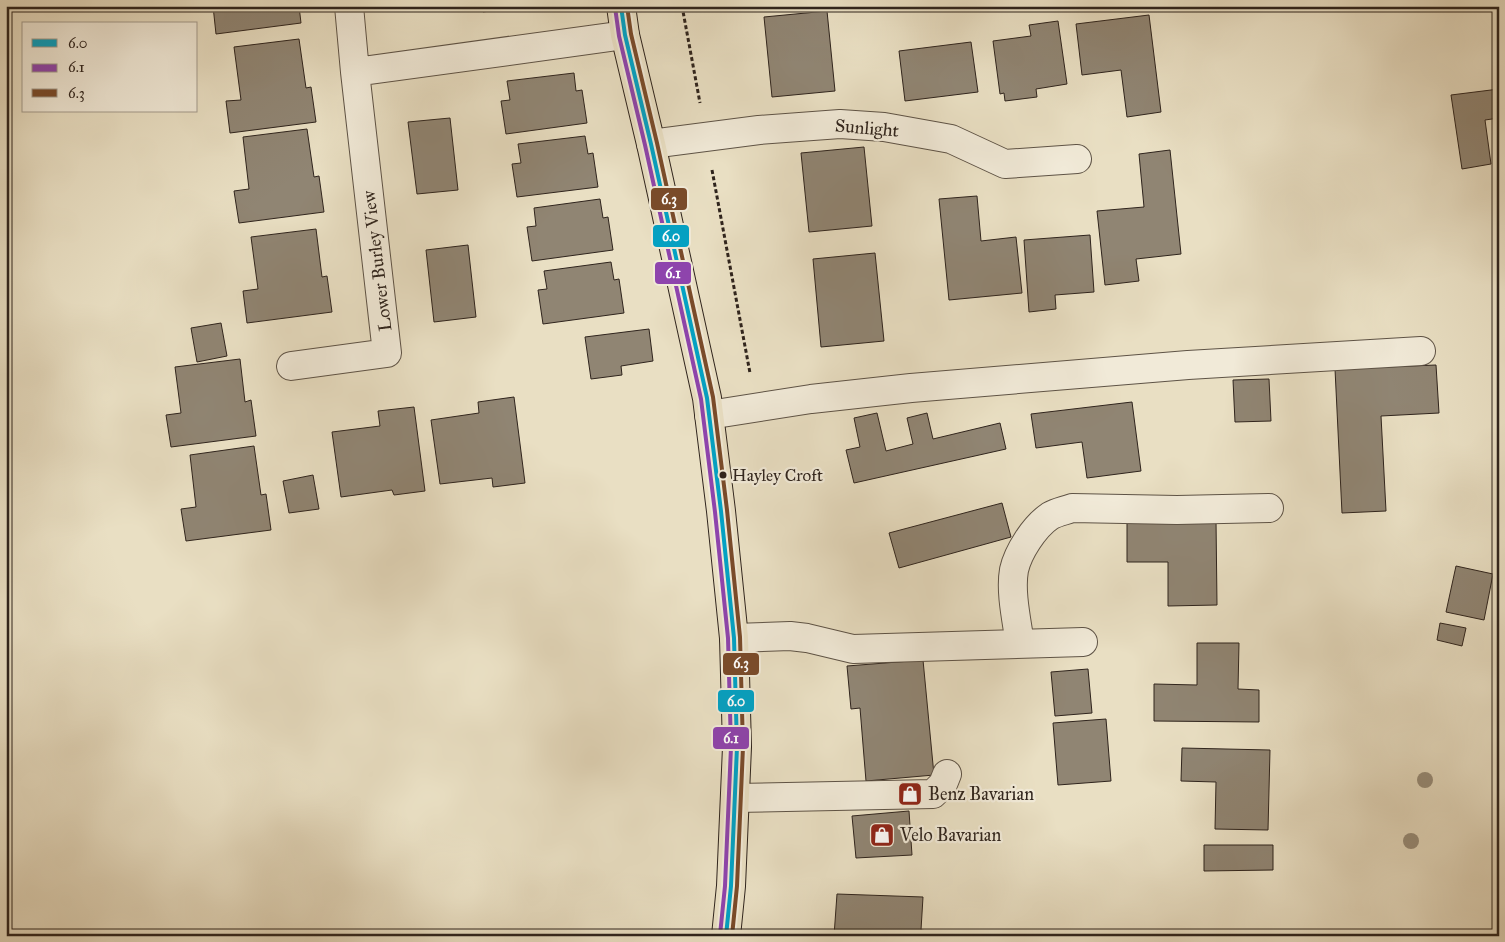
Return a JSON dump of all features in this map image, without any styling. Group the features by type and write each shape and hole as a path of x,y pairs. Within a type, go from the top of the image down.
{"highway":[{"path":"621,6 625,35 707,398 734,638 737,747 731,886 726,936"}],"street":[{"name":"Lower Burley View","path":"292,366 387,353 349,6"},
{"path":"355,72 625,35"},
{"name":"Sunlight","path":"650,144 759,130 840,124 884,127 951,139 1005,164 1077,159"},
{"path":"709,416 811,398 989,381 1188,365 1420,351"},
{"path":"1020,644 1013,590 1014,571 1025,545 1034,530 1048,517 1057,512 1072,508 1177,510 1269,508"},
{"path":"734,638 790,636 853,649 1082,642"},
{"path":"735,798 933,794 942,784 947,774"}],"path":[{"path":"682,6 757,408"}],"building":[{"path":"213,6 299,6 301,23 216,34"},
{"path":"483,6 525,6 483,12"},
{"path":"827,11 835,91 772,97 764,17"},
{"path":"1149,15 1161,112 1127,117 1121,70 1082,75 1076,24"},
{"path":"1058,21 1067,84 1036,89 1037,97 1005,101 1004,93 1000,94 993,41 1031,36 1029,25"},
{"path":"299,39 306,88 311,87 316,122 230,133 226,101 241,100 234,47"},
{"path":"971,42 978,92 905,101 899,51"},
{"path":"574,73 576,91 582,90 587,123 506,134 501,101 510,100 507,81"},
{"path":"1499,89 1499,118 1485,120 1491,164 1462,169 1451,95"},
{"path":"450,118 458,190 417,194 408,122"},
{"path":"307,129 314,177 319,176 324,212 239,223 234,191 249,189 243,137"},
{"path":"585,136 588,154 593,153 598,187 517,197 512,164 521,163 518,144"},
{"path":"864,147 872,226 809,232 801,153"},
{"path":"1170,150 1181,254 1136,259 1139,281 1105,285 1097,211 1144,207 1139,154"},
{"path":"977,196 981,241 1016,237 1022,293 949,300 939,199"},
{"path":"600,199 603,218 608,217 613,250 532,261 527,227 536,226 534,208"},
{"path":"316,229 322,277 327,276 332,312 247,323 243,291 258,289 251,237"},
{"path":"1090,235 1094,292 1055,295 1056,309 1029,312 1024,240"},
{"path":"468,245 476,317 434,322 426,250"},
{"path":"875,253 884,341 821,347 813,259"},
{"path":"611,262 614,280 619,279 624,313 543,324 538,290 547,289 544,271"},
{"path":"221,323 227,356 197,362 191,328"},
{"path":"649,329 653,361 621,366 622,375 591,379 585,337"},
{"path":"240,359 245,402 251,400 256,436 171,447 166,415 181,413 175,367"},
{"path":"1436,365 1439,413 1381,416 1386,511 1342,513 1335,369"},
{"path":"1269,379 1271,421 1235,422 1233,380"},
{"path":"514,397 525,483 493,487 492,478 440,484 431,420 479,413 478,402"},
{"path":"1132,402 1141,471 1087,478 1082,442 1036,448 1031,414"},
{"path":"414,407 425,491 394,495 392,490 341,497 332,432 380,426 378,411"},
{"path":"877,413 886,451 913,444 907,418 927,413 933,439 1000,423 1006,449 854,483 846,450 860,447 854,418"},
{"path":"254,446 261,495 266,494 271,530 186,541 181,509 196,507 190,455"},
{"path":"313,475 319,509 289,513 283,481"},
{"path":"1002,503 1011,537 899,568 889,533"},
{"path":"1216,520 1217,605 1168,606 1168,562 1127,562 1127,521"},
{"path":"1456,566 1493,574 1484,620 1446,612"},
{"path":"1440,623 1466,628 1462,646 1437,640"},
{"path":"1197,643 1239,643 1238,689 1259,690 1259,722 1154,721 1154,684 1197,685"},
{"path":"923,660 934,775 866,781 860,708 851,709 847,666"},
{"path":"1088,669 1092,713 1055,716 1051,672"},
{"path":"1106,719 1111,781 1058,785 1053,723"},
{"path":"1182,748 1270,750 1268,830 1215,829 1216,782 1181,781"},
{"name":"Velo Bavarian","path":"909,811 912,855 856,858 852,816"},
{"path":"1204,845 1273,845 1273,870 1204,871"},
{"path":"837,894 923,897 921,930 935,932 935,936 834,936"}],"transit line":[{"name":"6.0","path":"621,6 625,35 707,398 721,511 734,638 737,747 731,886 726,936"},
{"name":"6.3","path":"627,6 631,34 713,397 727,510 740,637 743,747 737,886 732,936"},
{"name":"6.1","path":"615,7 619,36 701,399 715,512 728,638 731,747 725,886 720,935"}],"place":[{"name":"Hayley Croft","path":"723,475"},
{"name":"Benz Bavarian","path":"910,794"},
{"name":"Velo Bavarian","path":"882,835"}]}
